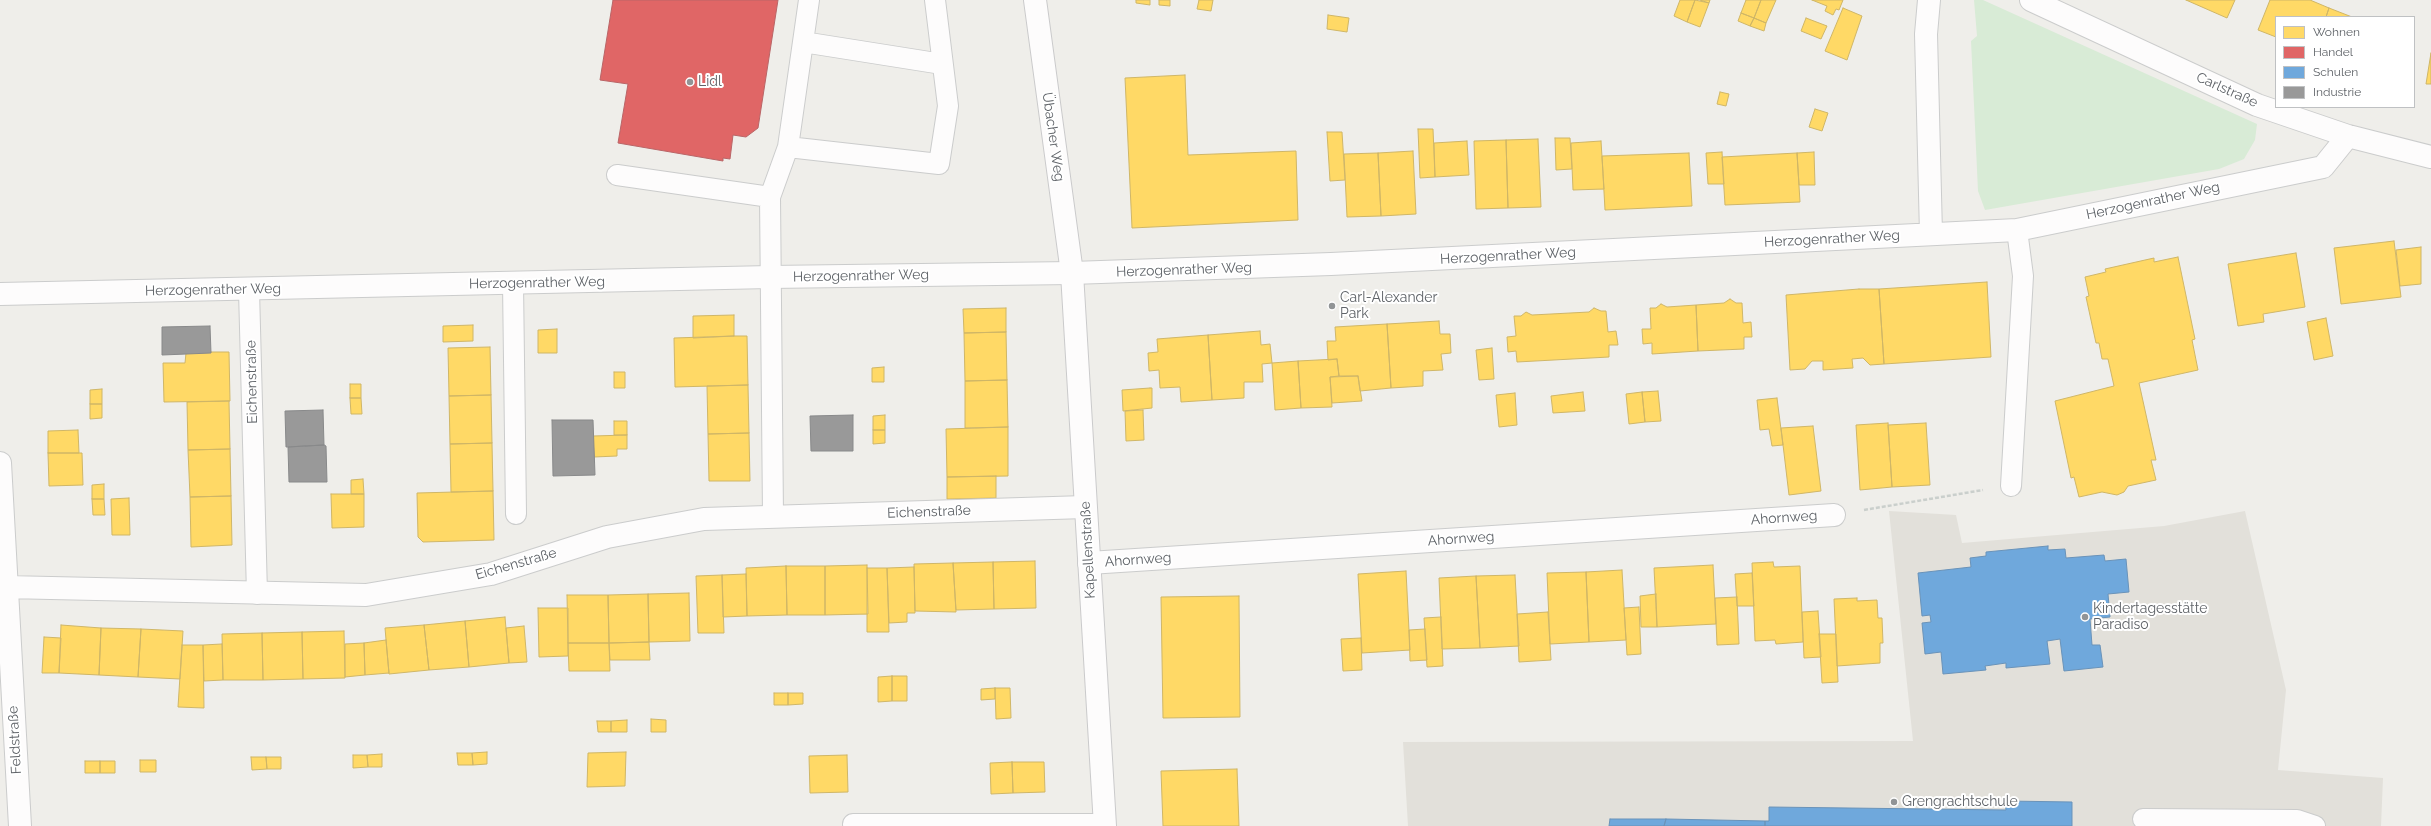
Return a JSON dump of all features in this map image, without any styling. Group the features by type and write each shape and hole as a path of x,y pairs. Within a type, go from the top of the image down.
{"street":[{"name":"Übacher Weg","path":"1034,0 1072,273"},
{"name":"Carlstraße","path":"2031,0 2257,105 2348,136 2431,156"},
{"path":"1927,2 1926,34 1931,234"},
{"name":"Herzogenrather Weg","path":"0,294 249,290 770,277 1072,273 1347,264 2017,230 2323,166 2348,136"},
{"name":"Kapellenstraße","path":"1072,273 1105,825"},
{"name":"Feldstraße","path":"0,463 20,826"},
{"name":"Eichenstraße","path":"6,587 257,594 366,595 491,574 607,537 704,519 1085,506"},
{"name":"Ahornweg","path":"1089,563 1834,515"}],"lane":[{"path":"773,516 770,197 788,147 809,0"},
{"path":"788,147 939,164 948,106 935,0"},
{"path":"803,42 942,64"},
{"path":"617,175 770,197"},
{"path":"2011,486 2023,276 2017,230"},
{"path":"513,283 516,514"},
{"name":"Eichenstraße","path":"249,290 257,594"},
{"path":"2143,820 2297,820 2316,826"},
{"path":"853,824 1105,825"}],"path":[{"path":"1834,515 2011,486"}],"shaded area":[{"path":"1889,511 1956,515 1962,543 2164,526 2245,511 2286,690 2278,770 2383,778 2381,826 1408,826 1403,742 1913,741"}],"green space":[{"path":"1974,0 1983,0 2257,124 2255,140 2244,159 2219,169 1985,210 1978,191 1971,41 1977,36"}],"building: Wohnen":[{"path":"1136,0 1150,0 1150,5 1136,3"},
{"path":"1159,0 1170,0 1170,6 1159,5"},
{"path":"1199,0 1213,0 1211,11 1197,9"},
{"path":"1680,0 1695,0 1687,22 1674,16"},
{"path":"1695,0 1709,3 1700,27 1687,22"},
{"path":"1700,0 1710,0 1709,3"},
{"path":"1746,0 1761,0 1754,18 1741,13"},
{"path":"1761,0 1776,0 1766,23 1754,18"},
{"path":"1812,0 1843,0 1839,10 1836,9 1833,15 1825,11 1827,6"},
{"path":"2186,0 2235,0 2227,18"},
{"path":"2270,0 2310,0 2329,8 2326,16 2275,16 2275,37 2258,30"},
{"path":"1843,8 1862,16 1847,60 1825,51"},
{"path":"2329,8 2349,16 2326,16"},
{"path":"1741,13 1754,18 1750,26 1738,21"},
{"path":"1328,15 1349,18 1347,32 1327,29"},
{"path":"1754,18 1766,23 1764,31 1750,26"},
{"path":"1806,18 1827,26 1821,39 1801,31"},
{"path":"2431,53 2431,84 2426,84"},
{"path":"1185,75 1188,155 1296,151 1298,220 1132,228 1125,78"},
{"path":"1720,92 1729,94 1726,106 1717,104"},
{"path":"1815,109 1828,113 1822,131 1809,127"},
{"path":"1418,129 1433,129 1435,177 1420,178"},
{"path":"1327,132 1342,132 1345,180 1330,181"},
{"path":"1555,138 1570,138 1572,169 1556,170"},
{"path":"1538,139 1541,207 1508,208 1506,140"},
{"path":"1506,140 1508,208 1476,209 1474,141"},
{"path":"1467,141 1469,175 1435,177 1434,143"},
{"path":"1601,141 1604,189 1573,190 1571,143"},
{"path":"1413,151 1416,214 1381,216 1378,153"},
{"path":"1722,152 1724,184 1708,184 1706,153"},
{"path":"1814,152 1815,185 1799,185 1797,153"},
{"path":"1378,153 1381,216 1347,217 1344,154"},
{"path":"1689,153 1692,206 1605,210 1602,156"},
{"path":"1797,153 1800,202 1725,205 1722,157"},
{"path":"2394,241 2401,297 2341,304 2334,248"},
{"path":"2421,247 2421,284 2400,286 2396,250"},
{"path":"2296,253 2305,307 2263,314 2264,322 2238,326 2228,264"},
{"path":"2178,257 2195,339 2192,340 2198,370 2139,383 2156,460 2151,460 2156,480 2128,486 2124,492 2117,495 2102,492 2079,497 2074,477 2071,478 2055,401 2114,386 2108,359 2102,359 2099,343 2096,343 2086,297 2089,296 2085,277 2106,272 2105,269 2154,258 2154,262"},
{"path":"1987,282 1991,357 1884,364 1879,289"},
{"path":"1859,289 1879,289 1884,364 1870,365 1863,358 1852,359 1853,368 1823,370 1823,361 1812,361 1805,369 1790,370 1786,295"},
{"path":"1730,299 1736,303 1742,303 1743,323 1751,322 1752,337 1744,337 1744,349 1698,351 1696,305 1724,303"},
{"path":"1661,304 1667,307 1696,305 1698,351 1652,354 1652,343 1643,344 1642,329 1651,329 1650,308 1656,308"},
{"path":"1006,308 1006,332 964,333 963,309"},
{"path":"1594,308 1601,311 1606,311 1608,332 1616,331 1618,345 1609,345 1609,357 1517,362 1516,351 1508,352 1507,337 1516,336 1514,316 1521,316 1526,312 1532,315 1589,312"},
{"path":"734,315 734,336 693,338 693,316"},
{"path":"2326,318 2333,356 2314,360 2307,322"},
{"path":"1439,321 1440,334 1450,334 1451,353 1441,354 1443,370 1423,371 1423,386 1391,388 1387,324"},
{"path":"1387,324 1391,388 1360,391 1358,376 1339,376 1337,359 1328,360 1327,341 1336,341 1335,327"},
{"path":"473,325 473,341 443,342 443,326"},
{"path":"557,329 557,353 538,353 538,330"},
{"path":"1260,331 1261,345 1270,344 1272,363 1262,364 1263,382 1244,382 1244,398 1212,400 1208,335"},
{"path":"1006,332 1007,380 965,381 964,333"},
{"path":"1208,335 1212,400 1181,402 1180,387 1160,388 1159,370 1149,371 1148,353 1158,352 1157,339"},
{"path":"747,336 748,385 675,387 674,338"},
{"path":"490,347 491,395 449,396 448,348"},
{"path":"1492,348 1494,379 1479,380 1476,350"},
{"path":"229,352 230,401 164,402 163,363 185,363 186,353"},
{"path":"1337,359 1339,376 1330,377 1332,407 1301,408 1298,361"},
{"path":"1298,361 1301,408 1275,410 1272,363"},
{"path":"884,367 884,382 872,382 872,368"},
{"path":"614,372 625,372 625,388 614,388"},
{"path":"1358,376 1362,401 1332,403 1330,377"},
{"path":"1007,380 1008,427 965,428 965,381"},
{"path":"350,384 361,384 361,398 350,398"},
{"path":"748,385 749,433 708,434 707,386"},
{"path":"1152,388 1152,408 1123,411 1122,390"},
{"path":"102,389 102,404 90,404 90,390"},
{"path":"1658,391 1661,421 1645,422 1642,392"},
{"path":"1583,392 1585,411 1553,413 1551,396"},
{"path":"1642,392 1645,422 1629,424 1626,394"},
{"path":"1515,393 1517,425 1499,427 1496,395"},
{"path":"491,395 492,443 450,444 449,396"},
{"path":"350,398 361,398 362,414 351,414"},
{"path":"1777,398 1783,445 1772,446 1769,429 1760,430 1757,400"},
{"path":"229,401 230,449 188,450 187,402"},
{"path":"90,404 102,404 102,418 90,419"},
{"path":"1143,410 1144,440 1126,441 1125,411"},
{"path":"885,415 885,430 873,430 873,416"},
{"path":"614,421 627,421 627,435 614,435"},
{"path":"1888,423 1892,487 1860,490 1856,425"},
{"path":"1926,423 1930,485 1892,487 1888,425"},
{"path":"1813,426 1821,491 1789,495 1781,428"},
{"path":"1008,427 1008,476 947,477 946,429"},
{"path":"78,430 79,453 48,453 48,431"},
{"path":"873,430 885,430 885,443 873,444"},
{"path":"749,433 750,481 709,481 708,434"},
{"path":"627,435 627,449 617,449 617,456 594,457 593,436"},
{"path":"492,443 493,491 451,492 450,444"},
{"path":"230,449 231,496 190,497 188,450"},
{"path":"48,453 82,453 83,485 49,486"},
{"path":"996,476 996,498 947,499 947,477"},
{"path":"363,479 364,494 351,494 351,480"},
{"path":"104,484 104,499 92,499 92,485"},
{"path":"493,491 494,540 423,542 418,537 417,493"},
{"path":"331,494 364,494 364,527 332,528"},
{"path":"231,496 232,545 191,547 190,497"},
{"path":"129,498 130,535 112,535 111,499"},
{"path":"92,499 104,499 105,515 93,515"},
{"path":"1035,561 1036,608 994,609 993,562"},
{"path":"993,562 994,609 956,610 953,563"},
{"path":"1773,562 1774,567 1800,566 1803,642 1776,644 1775,640 1755,641 1752,563"},
{"path":"953,563 956,612 915,611 914,564"},
{"path":"867,565 868,614 825,615 825,566"},
{"path":"1713,565 1716,624 1657,627 1654,568"},
{"path":"786,566 825,566 825,615 787,615"},
{"path":"786,566 787,615 747,616 746,568"},
{"path":"914,567 915,613 907,613 907,622 889,623 887,568"},
{"path":"867,568 887,568 889,632 867,632"},
{"path":"1622,570 1626,640 1589,642 1586,572"},
{"path":"1406,571 1410,650 1362,653 1358,574"},
{"path":"1586,572 1589,642 1550,644 1547,573"},
{"path":"1752,573 1754,606 1737,606 1735,574"},
{"path":"746,574 747,616 723,617 722,575"},
{"path":"722,575 724,633 698,633 696,576"},
{"path":"1515,575 1519,646 1480,648 1476,576"},
{"path":"1476,576 1480,648 1442,649 1439,578"},
{"path":"689,593 690,641 649,642 648,594"},
{"path":"648,594 649,642 609,643 608,595"},
{"path":"1656,594 1657,627 1641,627 1640,596"},
{"path":"567,595 608,595 609,643 568,643"},
{"path":"1239,596 1240,717 1163,718 1161,597"},
{"path":"1737,597 1739,644 1717,645 1715,598"},
{"path":"1857,598 1857,601 1877,600 1878,618 1882,618 1883,643 1880,643 1880,663 1837,666 1834,599"},
{"path":"1639,607 1641,654 1627,655 1624,608"},
{"path":"538,608 568,608 568,656 539,657"},
{"path":"1818,611 1821,657 1804,658 1802,612"},
{"path":"1548,612 1551,660 1519,662 1517,614"},
{"path":"505,617 509,663 469,667 465,621"},
{"path":"1441,617 1443,666 1427,667 1424,618"},
{"path":"465,621 469,667 429,670 424,625"},
{"path":"61,625 101,628 99,675 59,673"},
{"path":"424,625 429,670 389,674 385,628"},
{"path":"524,626 527,662 509,663 506,628"},
{"path":"101,628 141,629 138,677 99,675"},
{"path":"141,629 183,631 180,679 138,677"},
{"path":"1425,629 1427,660 1410,661 1409,630"},
{"path":"344,631 345,678 303,679 302,632"},
{"path":"302,632 303,679 263,680 262,633"},
{"path":"262,633 263,680 223,680 222,634"},
{"path":"1819,634 1836,634 1838,682 1822,683"},
{"path":"44,637 61,638 59,673 42,673"},
{"path":"1361,638 1362,670 1343,671 1341,639"},
{"path":"386,640 389,673 365,675 364,643"},
{"path":"649,642 650,660 610,660 609,643"},
{"path":"364,643 365,675 345,677 345,644"},
{"path":"568,643 609,643 610,671 569,671"},
{"path":"222,644 223,680 204,681 203,645"},
{"path":"182,645 203,645 204,708 178,707"},
{"path":"892,676 907,676 907,701 892,701"},
{"path":"892,676 892,701 878,702 878,677"},
{"path":"995,688 995,699 981,700 981,689"},
{"path":"995,688 1010,688 1011,718 996,719"},
{"path":"774,693 788,693 788,705 774,705"},
{"path":"788,693 803,693 803,704 788,705"},
{"path":"651,719 666,720 666,732 651,732"},
{"path":"627,720 627,732 611,732 611,721"},
{"path":"597,721 611,721 611,732 598,732"},
{"path":"487,752 487,764 473,765 472,753"},
{"path":"626,752 625,786 587,787 588,753"},
{"path":"457,753 472,753 473,765 458,765"},
{"path":"382,754 382,767 368,767 367,755"},
{"path":"353,755 367,755 368,767 353,768"},
{"path":"847,755 848,792 810,793 809,756"},
{"path":"251,757 266,757 267,769 252,770"},
{"path":"266,757 281,757 281,769 267,769"},
{"path":"140,760 156,760 156,772 140,772"},
{"path":"85,761 100,761 100,773 85,773"},
{"path":"100,761 115,761 115,773 100,773"},
{"path":"1012,762 1013,793 991,794 990,763"},
{"path":"1012,762 1044,762 1045,792 1013,793"},
{"path":"1237,769 1239,826 1163,826 1161,771"}],"building: Handel":[{"name":"Lidl","path":"613,0 778,0 758,128 746,137 733,135 730,159 723,158 723,161 618,143 628,84 600,80"}],"building: Schulen":[{"path":"2048,546 2048,550 2065,549 2066,558 2104,555 2105,561 2126,559 2129,592 2108,594 2110,617 2090,619 2092,645 2100,645 2103,667 2064,671 2060,639 2047,641 2050,664 2006,668 2006,663 1985,666 1986,670 1943,674 1941,652 1925,654 1922,623 1931,622 1930,615 1922,616 1918,573 1971,567 1970,558 1986,556 1986,552"},
{"path":"2005,801 2072,802 2072,826 1765,826 1765,821 1769,821 1769,807 2006,810"},
{"path":"1610,819 1666,819 1664,826 1609,826"},
{"path":"1666,819 1765,821 1765,826 1664,826"}],"building: Industrie":[{"path":"210,326 211,353 162,355 162,327"},
{"path":"323,410 324,445 286,447 285,411"},
{"path":"853,415 853,451 811,451 810,416"},
{"path":"552,420 593,420 595,475 553,476"},
{"path":"326,446 327,482 289,482 288,447"}],"place":[{"name":"Lidl","path":"690,82"},
{"name":"Carl-Alexander Park","path":"1332,306"},
{"name":"Kindertagesstätte Paradiso","path":"2085,617"},
{"name":"Grengrachtschule","path":"1894,802"}]}
